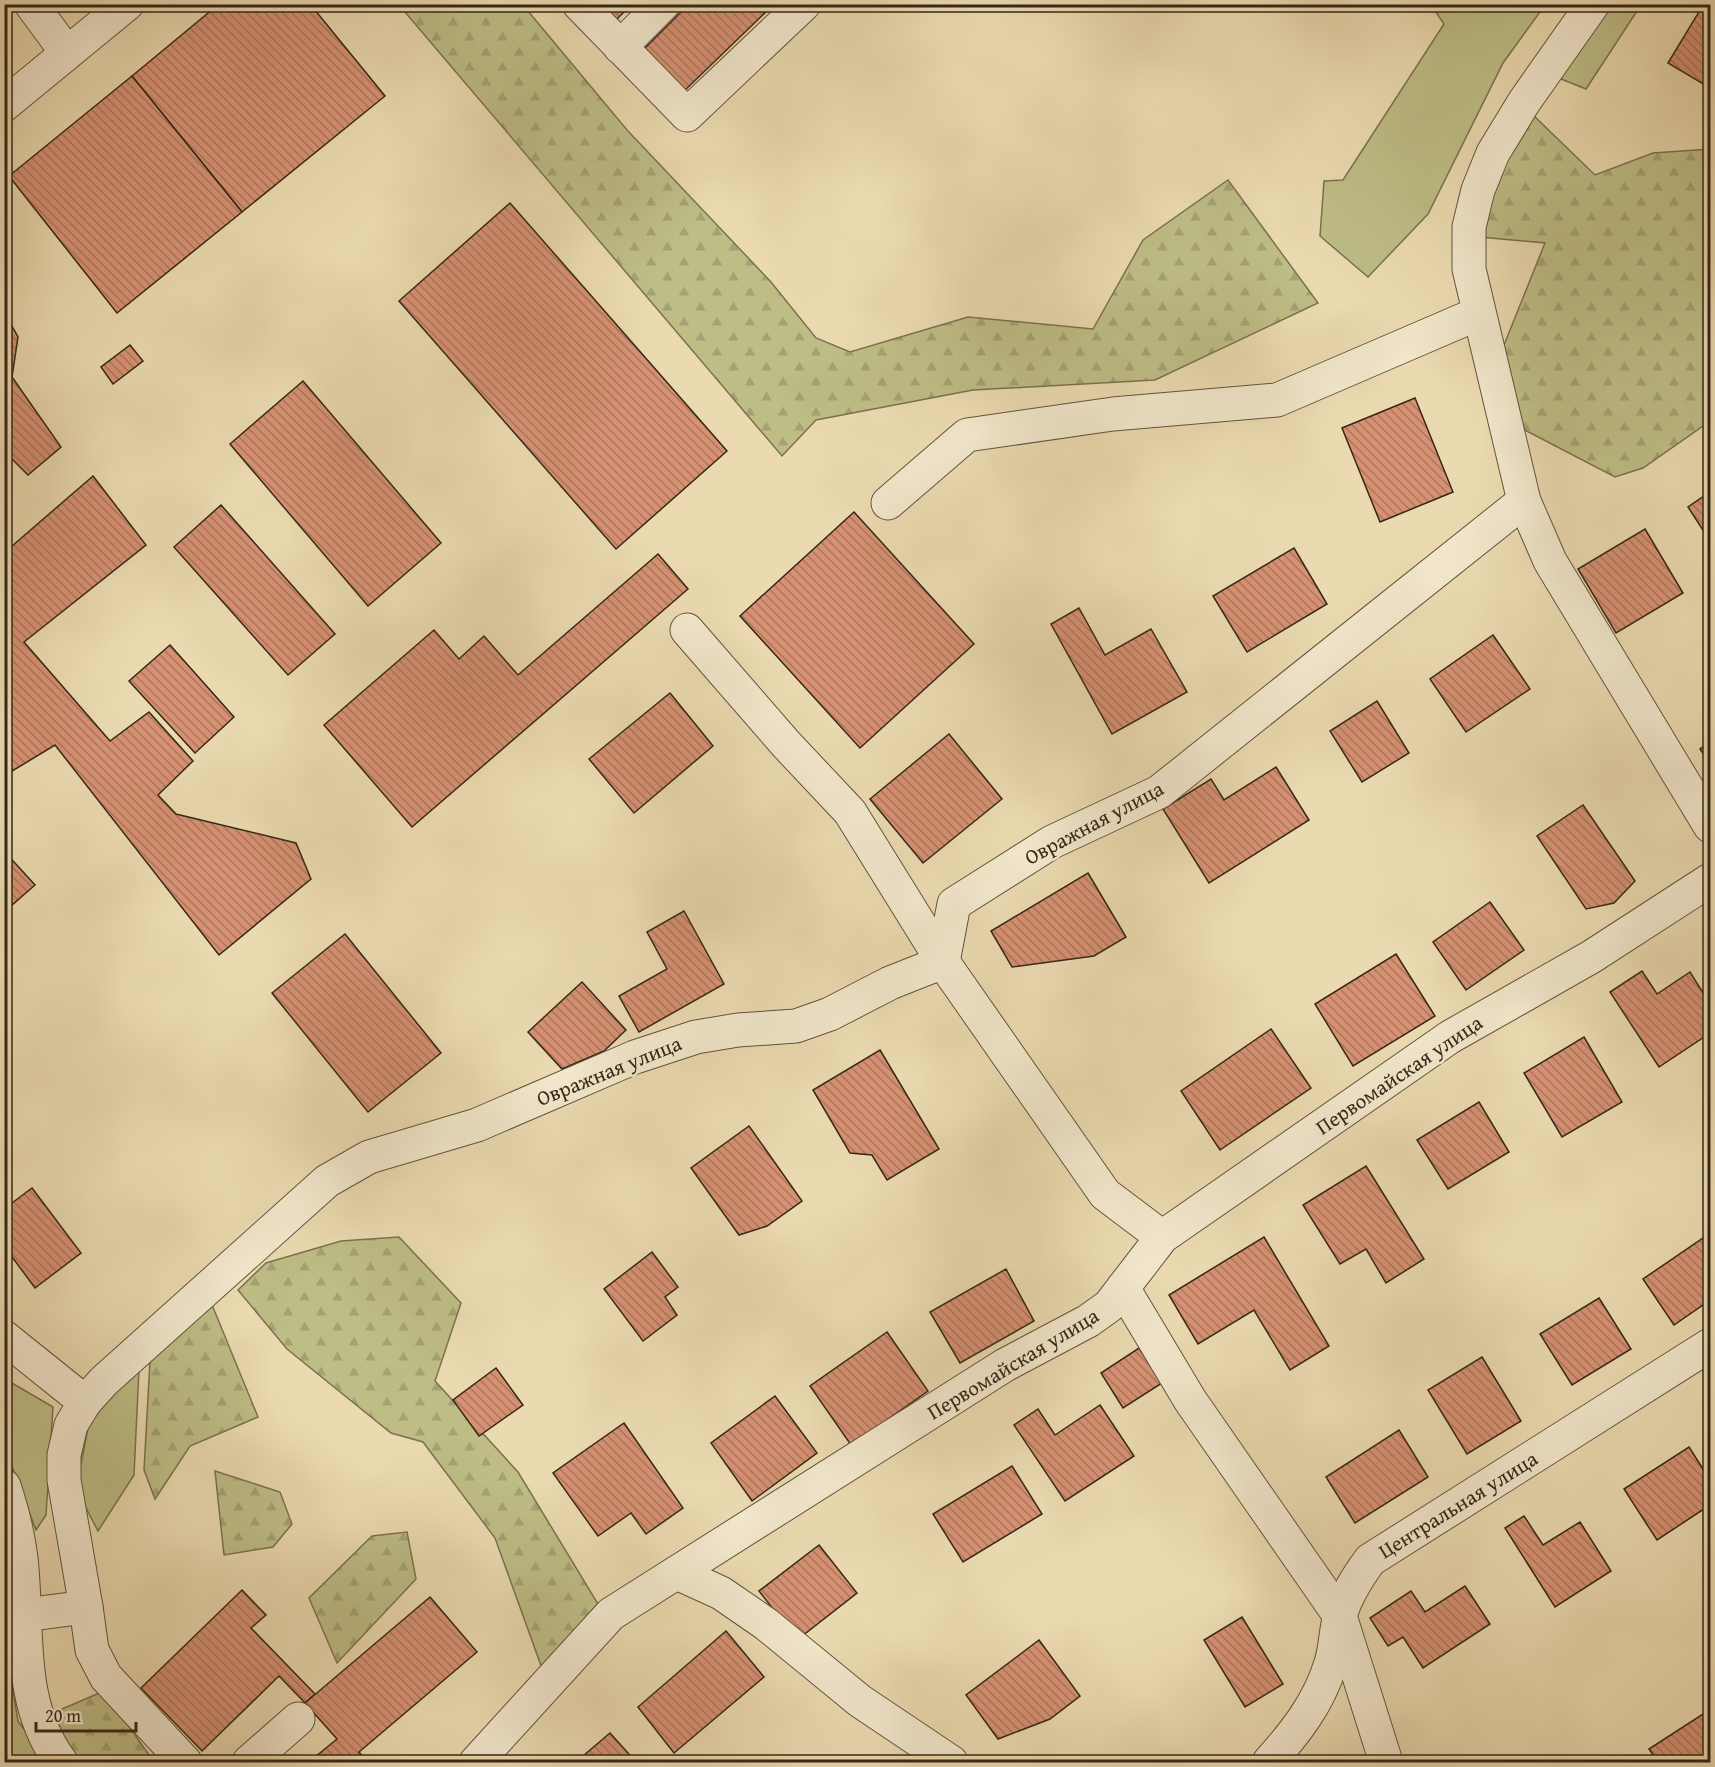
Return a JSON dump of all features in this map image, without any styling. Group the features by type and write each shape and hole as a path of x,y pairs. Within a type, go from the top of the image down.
{"street":[{"path":"31,4 67,53"},
{"path":"4,105 127,4"},
{"path":"579,4 687,115 804,4"},
{"path":"620,47 663,4"},
{"path":"1593,4 1524,102 1493,153 1478,190 1469,227 1468,269 1477,314 1524,501 1550,561 1710,826"},
{"path":"888,503 967,435 1113,414 1277,400 1477,314"},
{"name":"Овражная улица","path":"185,1762 106,1677 92,1650 67,1512 64,1455 71,1425 85,1402 126,1360 327,1181 369,1157 477,1125 634,1057 696,1037 804,1023 830,1014 890,982 943,962 954,904 1052,842 1159,792 1524,501"},
{"path":"687,630 786,744 850,812 943,962 1105,1194 1162,1237"},
{"name":"Первомайская улица","path":"476,1762 611,1614 1005,1365 1088,1321 1109,1306 1162,1237 1450,1037 1591,957 1710,880"},
{"path":"1123,1288 1190,1400 1340,1616 1386,1762"},
{"path":"4,1337 85,1402"},
{"name":"Центральная улица","path":"1269,1762 1299,1729 1320,1692 1331,1664 1340,1616 1353,1583 1370,1560 1710,1346"},
{"path":"4,1486 14,1518 21,1559 27,1677 32,1706 42,1731 61,1762"},
{"path":"677,1573 721,1593 860,1701 951,1762"},
{"path":"24,1615 86,1607"},
{"path":"249,1762 298,1719"}],"green space":[{"path":"399,5 523,5 627,130 771,282 816,338 850,352 968,317 1093,329 1143,240 1228,180 1318,303 1155,380 973,390 816,420 782,456"},
{"path":"1431,5 1545,5 1503,63 1428,214 1368,277 1320,236 1324,181 1343,180 1444,24"},
{"path":"1599,5 1641,5 1586,89 1551,75"},
{"path":"1534,116 1595,175 1653,153 1710,149 1710,421 1643,468 1615,477 1519,427 1504,345 1545,243 1480,237 1496,174"},
{"path":"399,1237 461,1303 435,1381 518,1472 601,1609 543,1671 495,1538 423,1442 391,1433 287,1349 238,1290 266,1263 341,1241"},
{"path":"210,1300 258,1417 190,1446 155,1499 144,1470 150,1361"},
{"path":"139,1369 134,1475 98,1531 76,1489 90,1418"},
{"path":"5,1379 53,1407 46,1515 36,1530 5,1448"},
{"path":"215,1471 280,1492 292,1524 273,1547 224,1555"},
{"path":"407,1532 416,1579 337,1663 309,1598 372,1536"},
{"path":"4,1637 18,1721 48,1762 5,1762"},
{"path":"104,1691 154,1762 81,1762 48,1715"}],"building":[{"path":"219,4 310,4 385,96 242,212 132,76"},
{"path":"596,4 632,4 612,24"},
{"path":"689,4 774,4 682,93 643,50"},
{"path":"1700,10 1710,17 1710,88 1668,63"},
{"path":"132,76 242,212 117,313 9,176"},
{"path":"510,203 727,451 616,549 399,301"},
{"path":"4,312 18,337 12,377 61,447 28,475 4,451"},
{"path":"130,345 143,361 113,384 101,367"},
{"path":"303,381 441,543 368,606 230,444"},
{"path":"1415,398 1453,492 1380,522 1342,428"},
{"path":"93,476 146,545 24,642 110,741 149,712 193,761 158,795 176,814 296,843 311,879 219,955 55,745 4,776 4,553"},
{"path":"1710,492 1710,541 1688,507"},
{"path":"221,505 335,634 288,675 174,547"},
{"path":"854,512 974,644 860,748 740,616"},
{"path":"1645,529 1683,593 1616,633 1578,569"},
{"path":"1294,548 1327,604 1247,652 1213,596"},
{"path":"658,554 688,589 412,827 324,725 434,630 459,659 484,636 518,675"},
{"path":"1079,608 1105,655 1151,629 1187,692 1112,734 1051,624"},
{"path":"1493,635 1530,689 1466,732 1430,679"},
{"path":"170,645 234,717 195,753 129,681"},
{"path":"670,693 713,746 634,813 589,759"},
{"path":"1377,701 1409,753 1362,782 1330,731"},
{"path":"949,734 1002,799 923,863 870,799"},
{"path":"1710,742 1710,764 1700,749"},
{"path":"1276,767 1309,820 1209,883 1163,809 1211,779 1224,800"},
{"path":"1583,805 1635,881 1614,903 1586,909 1537,836"},
{"path":"4,851 35,885 4,912"},
{"path":"1088,873 1126,937 1094,956 1012,967 991,931"},
{"path":"1490,902 1524,950 1466,990 1433,942"},
{"path":"684,911 724,984 639,1032 619,996 667,969 647,932"},
{"path":"345,934 441,1053 368,1112 272,993"},
{"path":"1396,954 1435,1016 1353,1066 1315,1004"},
{"path":"1642,971 1657,994 1690,972 1710,1004 1710,1033 1659,1067 1610,992"},
{"path":"582,982 626,1030 604,1051 562,1069 528,1032"},
{"path":"1271,1029 1311,1088 1220,1150 1181,1091"},
{"path":"1584,1037 1622,1102 1562,1137 1524,1073"},
{"path":"880,1050 939,1149 887,1180 872,1155 850,1153 813,1090"},
{"path":"1479,1102 1509,1152 1448,1189 1417,1140"},
{"path":"749,1126 802,1201 767,1226 739,1235 691,1168"},
{"path":"1366,1166 1424,1259 1386,1283 1366,1249 1340,1264 1303,1205"},
{"path":"32,1188 81,1253 35,1288 4,1246 4,1209"},
{"path":"1709,1234 1710,1300 1674,1325 1643,1279"},
{"path":"1264,1237 1329,1346 1290,1370 1254,1310 1198,1344 1169,1295"},
{"path":"652,1252 678,1287 665,1297 677,1315 643,1341 604,1289"},
{"path":"1006,1269 1034,1321 960,1363 930,1312"},
{"path":"1599,1298 1631,1349 1572,1385 1540,1334"},
{"path":"887,1332 928,1391 851,1445 810,1386"},
{"path":"1139,1348 1162,1383 1123,1408 1101,1373"},
{"path":"1482,1357 1521,1421 1467,1454 1428,1390"},
{"path":"496,1368 523,1405 479,1436 453,1400"},
{"path":"775,1396 817,1453 752,1501 711,1443"},
{"path":"1100,1405 1134,1456 1065,1501 1014,1425 1038,1409 1055,1435"},
{"path":"624,1423 683,1508 646,1534 631,1513 598,1536 553,1473"},
{"path":"1399,1430 1428,1477 1355,1523 1326,1477"},
{"path":"1689,1447 1710,1480 1710,1505 1657,1540 1624,1489"},
{"path":"1012,1466 1042,1514 963,1562 933,1514"},
{"path":"1524,1516 1543,1545 1580,1522 1611,1571 1555,1607 1505,1528"},
{"path":"819,1545 857,1593 797,1640 759,1591"},
{"path":"1465,1586 1490,1624 1423,1668 1403,1637 1388,1646 1370,1618 1411,1591 1425,1612"},
{"path":"242,1590 266,1615 251,1628 315,1694 305,1703 279,1676 202,1751 141,1688"},
{"path":"430,1597 477,1652 359,1752 367,1762 309,1762 337,1739 305,1703"},
{"path":"1242,1617 1283,1684 1245,1707 1204,1640"},
{"path":"726,1631 764,1677 674,1753 638,1707"},
{"path":"1039,1640 1080,1696 1050,1719 998,1739 966,1695"},
{"path":"1706,1712 1710,1720 1710,1762 1658,1762 1649,1749"},
{"path":"610,1733 636,1762 576,1762"}]}
